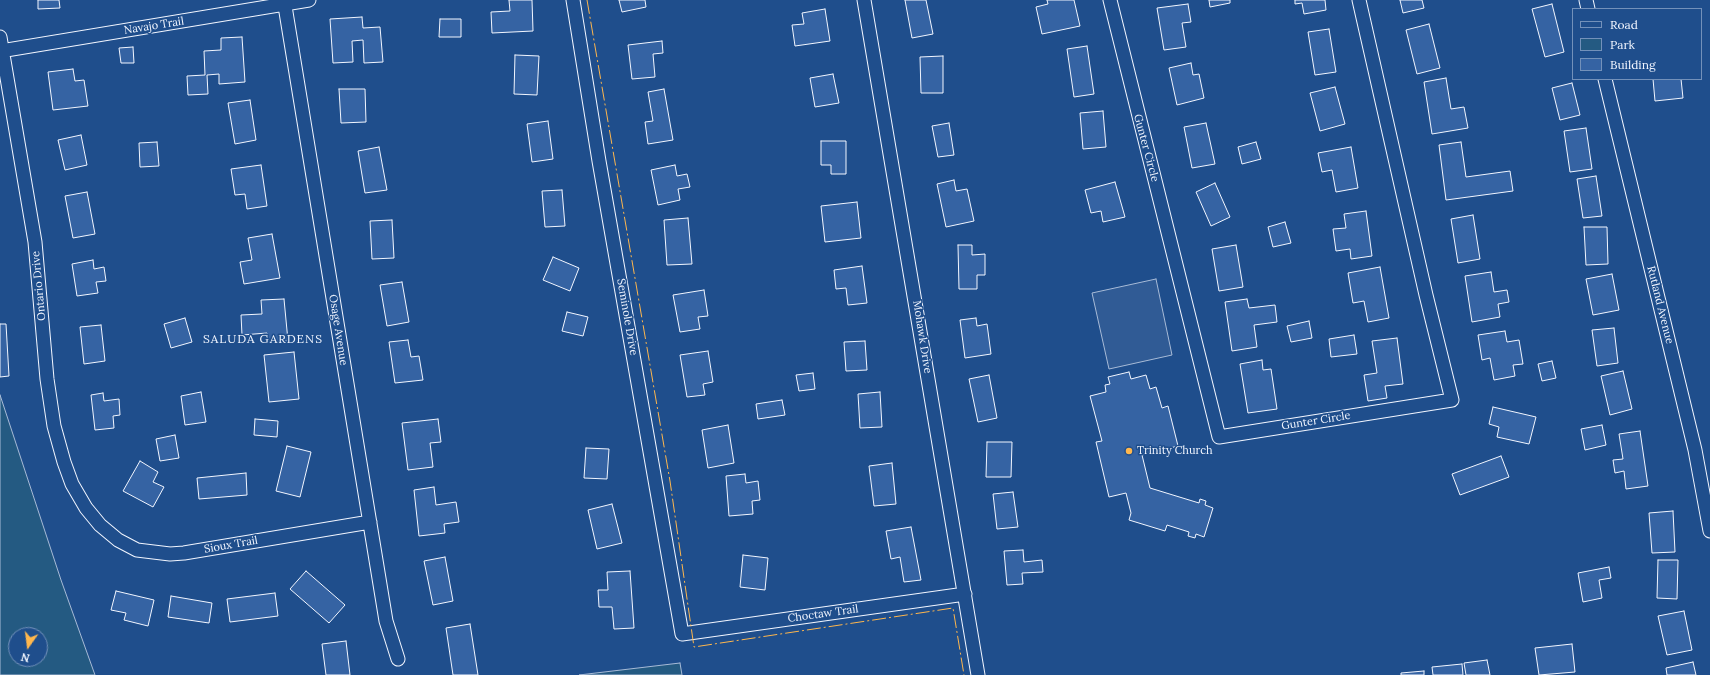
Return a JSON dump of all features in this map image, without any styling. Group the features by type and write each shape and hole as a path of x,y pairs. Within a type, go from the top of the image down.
{"street":[{"name":"Navajo Trail","path":"1,51 284,2 309,0"},
{"name":"Seminole Drive","path":"573,0 599,161 682,634"},
{"name":"Mohawk Drive","path":"864,0 978,675"},
{"name":"Gunter Circle","path":"1110,0 1219,437 1452,400 1426,295 1359,0"},
{"name":"Osage Avenue","path":"284,2 386,621 398,659"},
{"name":"Ontario Drive","path":"0,37 1,51 35,242 47,379 54,426 72,484 86,508 100,525"},
{"name":"Rutland Avenue","path":"1605,80 1695,450 1710,531"},
{"name":"Sioux Trail","path":"100,525 118,540 137,550 170,554 184,553 370,522"},
{"name":"Choctaw Trail","path":"682,634 964,594"}],"green space":[{"path":"0,395 61,580 95,675 0,675"},
{"path":"680,663 682,675 579,675"}],"shaded area":[{"path":"1156,279 1172,355 1109,369 1092,293"}],"building":[{"path":"38,0 59,0 60,8 38,9"},
{"path":"509,0 532,0 533,31 492,33 491,12 510,11"},
{"path":"619,0 645,0 646,7 622,12"},
{"path":"905,0 926,0 933,34 912,38"},
{"path":"1047,0 1074,0 1080,26 1042,34 1036,7 1048,4"},
{"path":"1209,0 1230,0 1230,3 1210,7"},
{"path":"1295,0 1325,0 1326,10 1304,14 1302,3 1295,4"},
{"path":"1400,0 1422,0 1424,8 1403,13"},
{"path":"1188,4 1191,22 1182,23 1186,47 1164,50 1157,8"},
{"path":"1552,4 1564,52 1545,57 1532,9"},
{"path":"825,9 830,41 795,46 792,25 804,24 802,13"},
{"path":"362,17 363,28 380,27 383,62 364,63 363,40 352,41 353,62 333,63 330,19"},
{"path":"440,19 461,19 461,37 439,37"},
{"path":"1429,24 1440,68 1417,74 1406,30"},
{"path":"1329,29 1336,72 1315,75 1308,32"},
{"path":"242,37 245,82 219,84 219,74 207,75 208,94 188,95 187,76 205,75 204,51 221,50 221,38"},
{"path":"662,41 663,53 653,54 655,77 632,79 628,45"},
{"path":"1087,46 1094,94 1074,97 1067,49"},
{"path":"133,47 134,63 121,63 119,48"},
{"path":"515,55 539,56 537,95 514,94"},
{"path":"943,56 943,93 921,93 920,57"},
{"path":"1191,63 1193,75 1199,74 1204,98 1177,105 1169,68"},
{"path":"73,69 75,81 84,80 88,106 53,110 48,72"},
{"path":"833,74 839,103 815,107 810,78"},
{"path":"1446,78 1451,109 1464,107 1468,128 1432,134 1424,82"},
{"path":"1653,80 1681,80 1683,98 1655,101"},
{"path":"1572,83 1580,115 1560,120 1552,88"},
{"path":"1335,87 1345,124 1320,131 1310,93"},
{"path":"339,89 365,89 366,122 341,123"},
{"path":"664,89 673,140 648,144 645,122 653,121 648,92"},
{"path":"250,100 256,140 235,144 228,103"},
{"path":"1103,111 1106,147 1083,149 1080,113"},
{"path":"548,121 553,159 532,162 527,124"},
{"path":"949,123 954,155 938,157 932,126"},
{"path":"1206,123 1215,164 1192,168 1184,127"},
{"path":"1586,128 1592,169 1570,172 1564,131"},
{"path":"81,135 87,165 65,170 58,140"},
{"path":"821,141 846,141 846,174 831,174 831,165 821,165"},
{"path":"157,142 159,166 140,167 139,143"},
{"path":"1256,142 1261,159 1242,164 1238,147"},
{"path":"1461,142 1466,177 1510,171 1513,191 1446,200 1439,145"},
{"path":"379,147 387,190 365,193 358,151"},
{"path":"1351,147 1358,188 1336,192 1332,170 1322,172 1318,153"},
{"path":"261,165 267,206 247,209 245,194 235,195 231,169"},
{"path":"675,165 677,176 687,174 690,187 678,189 680,200 658,205 651,170"},
{"path":"1596,176 1602,216 1583,218 1577,179"},
{"path":"954,180 956,191 967,189 974,221 946,227 937,184"},
{"path":"1115,182 1125,217 1103,222 1101,211 1091,213 1085,190"},
{"path":"1215,183 1230,217 1211,226 1196,192"},
{"path":"562,190 565,226 545,227 542,191"},
{"path":"87,192 95,234 73,238 65,196"},
{"path":"857,202 861,238 825,242 821,206"},
{"path":"1366,211 1372,256 1351,259 1350,249 1336,251 1333,229 1346,228 1344,214"},
{"path":"1473,215 1480,259 1458,263 1451,219"},
{"path":"688,218 692,264 667,265 664,220"},
{"path":"392,220 394,258 372,259 370,221"},
{"path":"1285,222 1291,243 1273,247 1268,227"},
{"path":"1584,227 1607,227 1608,264 1586,265"},
{"path":"272,234 280,278 244,284 240,262 252,260 248,238"},
{"path":"958,245 972,245 972,255 985,254 985,275 977,275 977,289 959,289"},
{"path":"1236,245 1243,287 1219,291 1212,249"},
{"path":"553,257 579,268 570,291 543,280"},
{"path":"93,260 94,269 104,267 106,281 96,282 98,293 77,296 72,264"},
{"path":"862,266 867,303 848,305 846,288 836,289 834,270"},
{"path":"1380,267 1389,318 1368,322 1364,301 1353,303 1348,273"},
{"path":"1491,272 1494,292 1507,290 1509,302 1498,304 1500,317 1472,322 1465,276"},
{"path":"1612,274 1619,310 1593,315 1586,279"},
{"path":"402,282 409,322 387,326 380,285"},
{"path":"704,290 708,316 698,317 700,329 680,332 673,295"},
{"path":"284,299 288,341 268,342 267,333 242,335 241,315 262,314 261,300"},
{"path":"1247,299 1249,308 1275,305 1277,322 1254,325 1257,347 1232,351 1225,302"},
{"path":"567,312 588,317 583,336 562,331"},
{"path":"185,318 192,342 171,348 164,324"},
{"path":"976,318 977,326 987,324 991,354 965,358 960,320"},
{"path":"1309,321 1312,338 1291,342 1287,326"},
{"path":"0,324 6,324 9,376 0,377"},
{"path":"101,325 105,361 84,364 80,327"},
{"path":"1614,328 1618,363 1597,366 1592,330"},
{"path":"1505,331 1507,342 1519,340 1523,364 1513,365 1515,376 1494,380 1490,358 1482,360 1478,335"},
{"path":"1354,335 1357,354 1331,357 1329,339"},
{"path":"1397,338 1403,384 1385,386 1387,398 1368,401 1364,375 1377,373 1372,341"},
{"path":"408,340 411,357 419,356 423,380 395,383 389,342"},
{"path":"865,341 867,370 846,371 844,342"},
{"path":"708,351 713,382 703,384 705,395 687,397 680,355"},
{"path":"294,352 299,399 269,402 264,355"},
{"path":"1262,360 1263,370 1271,369 1277,409 1248,413 1240,364"},
{"path":"1552,361 1556,378 1542,381 1538,364"},
{"path":"1623,371 1632,409 1610,415 1601,376"},
{"name":"Trinity Church","path":"1129,372 1131,379 1146,375 1150,389 1156,387 1162,408 1168,406 1178,446 1142,455 1150,488 1199,503 1200,499 1206,501 1205,505 1213,508 1204,537 1196,534 1195,538 1188,536 1189,532 1167,525 1165,531 1129,520 1131,513 1126,493 1109,497 1096,442 1102,441 1090,396 1106,392 1105,385 1110,384 1108,377"},
{"path":"813,373 815,389 799,391 796,375"},
{"path":"989,375 997,418 978,422 969,379"},
{"path":"201,392 206,422 185,425 181,396"},
{"path":"880,392 882,427 860,428 858,394"},
{"path":"103,393 104,401 119,399 120,415 113,416 114,428 95,430 91,395"},
{"path":"782,400 785,415 758,419 756,404"},
{"path":"1493,407 1536,417 1529,444 1497,437 1499,427 1489,424"},
{"path":"255,419 278,421 277,437 254,435"},
{"path":"438,419 441,442 430,443 433,467 408,470 402,423"},
{"path":"728,425 734,463 708,468 702,430"},
{"path":"1602,425 1606,445 1585,450 1581,429"},
{"path":"1640,431 1648,486 1626,489 1624,471 1615,473 1613,460 1623,459 1619,434"},
{"path":"175,435 179,458 160,461 156,439"},
{"path":"987,442 1012,442 1011,477 986,477"},
{"path":"287,446 311,452 300,497 276,491"},
{"path":"586,448 609,449 607,479 584,478"},
{"path":"1501,456 1509,477 1460,495 1452,474"},
{"path":"140,461 158,472 153,482 164,487 153,507 123,491"},
{"path":"892,463 896,504 874,506 869,466"},
{"path":"246,473 247,495 199,499 197,478"},
{"path":"745,474 746,483 758,481 760,500 752,501 753,514 729,516 726,476"},
{"path":"434,487 436,505 456,502 459,522 444,524 445,533 419,536 414,490"},
{"path":"1013,492 1018,527 997,529 993,494"},
{"path":"612,504 622,543 597,549 588,510"},
{"path":"1673,511 1675,552 1652,553 1649,513"},
{"path":"911,527 921,580 904,582 900,557 891,559 886,531"},
{"path":"1023,550 1024,562 1042,560 1043,572 1022,573 1023,584 1007,585 1004,551"},
{"path":"743,555 768,558 765,590 740,587"},
{"path":"445,557 453,601 433,605 424,561"},
{"path":"1658,560 1678,560 1677,599 1657,598"},
{"path":"1609,567 1611,578 1599,580 1602,598 1583,602 1578,573"},
{"path":"306,571 345,605 329,623 290,589"},
{"path":"630,571 634,628 614,629 612,607 599,607 598,590 608,590 607,572"},
{"path":"116,591 154,600 148,626 124,620 126,613 111,610"},
{"path":"275,593 278,616 230,622 227,599"},
{"path":"171,596 212,603 209,623 168,617"},
{"path":"1684,611 1692,650 1667,655 1658,616"},
{"path":"470,624 478,675 453,675 446,628"},
{"path":"346,641 350,675 326,675 322,644"},
{"path":"1572,644 1575,672 1539,675 1535,648"},
{"path":"1487,660 1490,675 1466,675 1464,663"},
{"path":"1693,662 1696,675 1667,675 1666,668"},
{"path":"1462,664 1463,675 1433,675 1432,667"},
{"path":"1424,671 1424,675 1401,675 1401,673"}],"power":[{"path":"587,0 670,481 694,647 953,608 964,675"}],"place":[{"name":"Trinity Church","path":"1129,451"}],"district":[{"name":"SALUDA GARDENS","path":"263,340"}]}
